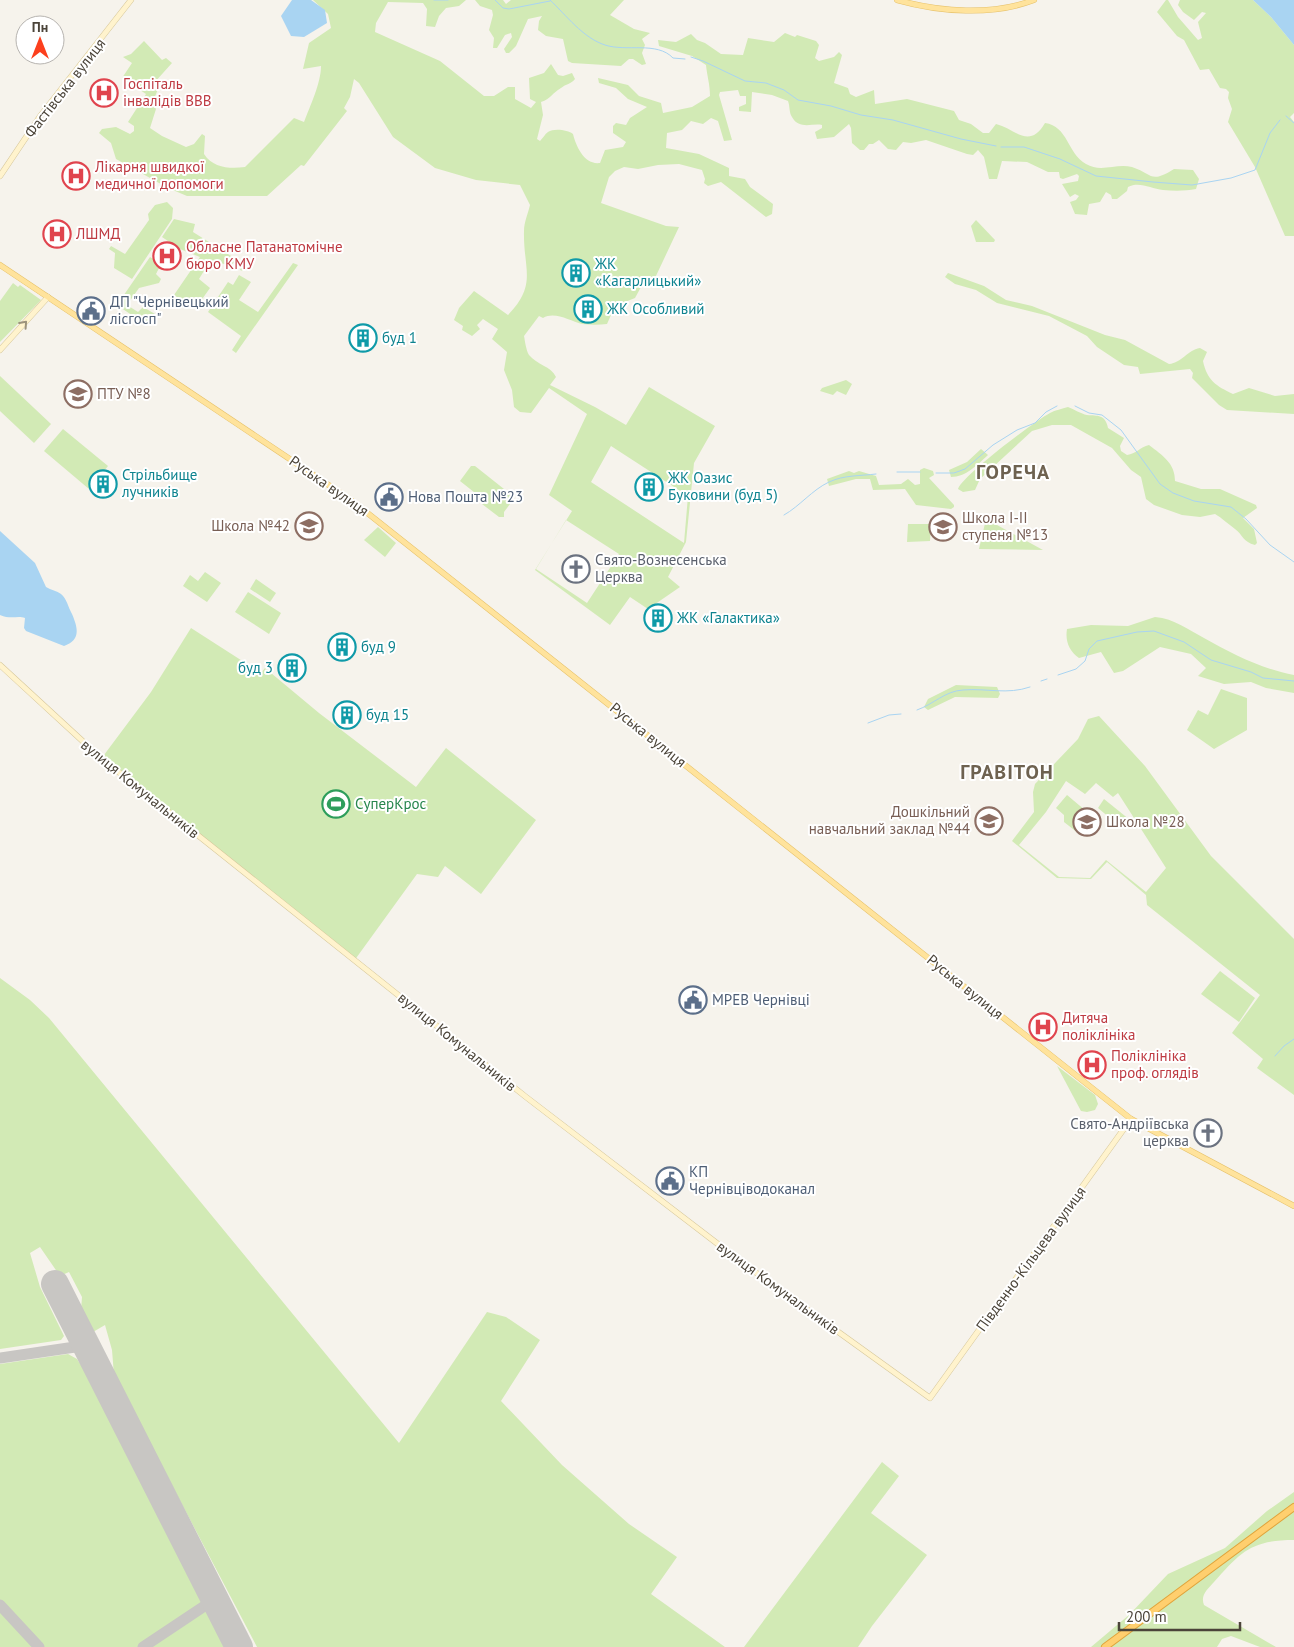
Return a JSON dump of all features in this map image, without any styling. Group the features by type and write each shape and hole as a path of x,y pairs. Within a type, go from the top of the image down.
{"highway":[{"path":"1104,1647 1294,1507"}],"main road":[{"path":"897,0 927,7 962,10 1012,6 1034,0"},
{"name":"Руська вулиця","path":"1,265 351,500 1131,1119 1294,1206"}],"street":[{"name":"Фастівська вулиця","path":"0,176 42,115 131,0"},
{"path":"0,350 48,297"},
{"name":"вулиця Комунальників","path":"0,665 101,758 526,1097 744,1264 930,1398"},
{"name":"Південно-Кільцева вулиця","path":"930,1398 1131,1119"}],"green space":[{"path":"313,0 466,0 459,6 446,8 439,16 435,27 426,26 427,9 423,3 388,2 376,23 375,32 440,61 484,96 494,96 508,87 515,87 515,99 531,108 536,102 530,99 529,78 544,73 551,64 558,75 563,76 572,73 575,79 573,81 541,102 543,115 537,139 540,141 547,133 554,130 568,131 573,134 576,144 585,158 594,163 600,163 605,150 623,147 626,142 613,133 613,126 616,123 626,125 630,118 647,107 628,99 616,88 599,83 598,78 628,85 639,96 661,103 663,113 692,107 710,96 706,65 692,56 659,46 658,40 676,42 691,34 697,40 721,54 743,55 748,38 774,42 785,33 816,41 819,45 815,58 819,61 834,57 839,52 842,55 834,83 848,88 850,94 856,97 874,90 875,104 907,99 954,111 959,120 971,124 983,133 989,133 996,124 1022,136 1028,136 1039,131 1045,123 1053,125 1058,129 1080,159 1092,167 1126,166 1156,177 1174,169 1193,170 1199,179 1196,189 1192,190 1163,190 1132,185 1117,199 1112,199 1111,195 1106,192 1100,202 1089,204 1087,215 1075,214 1070,202 1076,200 1079,196 1075,194 1070,197 1062,184 1078,181 1079,176 1077,174 1063,179 1060,178 1059,172 1048,172 1027,162 1002,161 997,179 989,179 984,157 978,150 973,155 967,154 926,140 911,143 903,142 896,150 888,149 879,140 869,144 864,150 860,150 852,143 849,124 834,137 817,139 815,132 822,128 822,125 802,125 798,123 791,115 788,101 772,95 752,92 751,112 739,111 739,107 746,104 746,96 740,96 738,90 720,92 719,95 732,140 724,141 718,121 711,118 703,124 691,121 682,130 667,133 666,148 699,154 729,168 729,176 745,179 750,187 773,204 772,214 766,217 721,182 708,186 704,183 705,179 702,170 679,164 658,165 638,169 624,167 615,171 609,177 601,203 666,226 679,227 655,278 647,276 635,298 615,306 607,324 582,324 557,316 543,318 539,316 524,336 528,353 532,358 554,373 556,377 550,385 626,425 649,387 715,426 694,463 686,542 668,577 680,587 648,609 630,597 610,625 535,570 551,544 536,569 587,603 619,554 566,520 572,511 549,495 587,414 549,388 531,413 520,412 514,407 512,390 504,370 507,352 492,339 498,329 483,319 477,325 480,329 472,336 462,330 463,326 454,320 459,308 474,291 508,315 523,294 527,276 524,228 530,205 520,185 476,180 435,168 393,137 359,83 354,79 350,97 344,108 347,111 304,166 301,165 267,196 187,196 168,188 116,159 111,143 99,133 102,129 116,127 130,134 134,131 134,126 128,122 146,94 122,78 132,63 123,57 131,54 144,41 162,60 166,58 172,63 154,83 158,89 152,104 156,109 150,128 186,147 194,144 202,134 205,136 204,154 208,159 217,165 234,168 245,167 294,118 304,122 317,87 321,66 303,69 309,43 331,28 328,14","holes":["611,446 688,496 684,543 591,482"]},
{"path":"475,0 503,0 506,4 511,0 624,0 610,15 634,29 650,33 642,39 645,45 642,53 646,64 642,65 633,59 629,59 621,66 572,63 568,61 563,39 546,36 538,30 539,21 542,16 528,19 516,46 509,53 506,53 504,49 512,37 511,33 505,35 497,48 493,48 494,38 489,30 493,15 492,10 480,6"},
{"path":"1168,0 1178,17 1198,40 1202,38 1198,22 1206,13 1202,12 1194,20 1183,12 1178,5 1180,0 1253,0 1271,17 1294,45 1294,113 1290,117 1294,122 1294,236 1285,236 1255,167 1228,122 1232,109 1228,98 1229,92 1226,89 1220,88 1209,69 1200,70 1184,40 1177,36 1157,12"},
{"path":"167,202 173,208 172,219 132,279 114,268 115,253 109,249 111,246 125,254 149,220 148,214 155,205"},
{"path":"174,219 195,224 193,232 247,266 243,271 240,270 241,266 234,263 229,265 210,261 199,279 210,288 195,309 174,295 200,257 180,249 162,237"},
{"path":"976,220 995,240 994,242 976,242 971,226"},
{"path":"150,257 161,264 156,274 161,279 159,283 139,288 127,305 138,312 143,307 155,314 149,322 139,317 136,318 117,305"},
{"path":"293,263 298,265 236,353 232,350 241,336 208,312 228,282 233,285 239,275 251,282 239,300 258,312"},
{"path":"948,273 984,286 1006,300 1032,306 1105,335 1125,340 1169,364 1200,348 1207,352 1203,361 1205,368 1210,378 1217,385 1233,394 1249,388 1275,396 1294,394 1294,414 1227,410 1219,405 1192,378 1193,373 1190,369 1140,374 1138,367 1124,365 1097,347 1087,336 1049,316 997,303 976,290 955,284 945,277"},
{"path":"13,283 18,287 20,285 41,300 0,342 0,301"},
{"path":"0,376 51,424 34,443 0,411"},
{"path":"846,380 852,384 846,395 837,391 833,395 820,391 822,388"},
{"path":"1068,407 1085,414 1103,418 1108,428 1124,438 1120,446 1121,451 1127,455 1149,445 1163,456 1173,469 1175,481 1201,489 1220,489 1256,505 1257,508 1243,518 1254,529 1257,543 1255,545 1248,542 1238,531 1215,514 1200,517 1182,515 1154,505 1146,499 1141,477 1131,470 1112,448 1071,425 1052,425 1032,431 980,479 975,490 963,492 958,489 972,472 1030,426 1056,410"},
{"path":"63,429 108,466 89,489 44,451"},
{"path":"981,449 988,455 966,473 951,477 949,470 967,462"},
{"path":"471,466 475,466 513,496 513,500 504,512 504,517 499,517 482,504 484,500 460,481"},
{"path":"924,468 933,471 934,475 929,478 954,507 951,509 916,505 905,489 873,490 870,479 856,479 829,486 827,479 849,471 854,473 859,471 876,476 879,485 901,484 908,479 915,485 920,484 920,470"},
{"path":"986,519 1043,550 979,549"},
{"path":"908,524 931,524 930,541 907,542"},
{"path":"378,527 396,543 385,557 364,540"},
{"path":"205,572 221,583 207,602 183,586 190,575 198,581"},
{"path":"256,579 276,593 270,602 250,589"},
{"path":"248,592 281,613 269,634 235,612"},
{"path":"1155,617 1175,622 1225,650 1248,660 1270,669 1294,675 1294,693 1266,688 1251,682 1224,684 1198,676 1206,668 1191,654 1160,647 1123,671 1114,673 1101,652 1079,658 1070,649 1067,642 1067,629 1091,625 1128,626"},
{"name":"СуперКрос","path":"191,628 261,673 265,668 319,713 416,787 446,748 536,820 481,894 445,866 438,877 417,874 354,961 101,759 151,692"},
{"path":"956,685 997,687 1000,694 998,698 955,697 928,710 924,707 928,699"},
{"path":"1221,689 1247,698 1247,730 1214,749 1187,730 1198,710 1208,715"},
{"path":"1099,716 1145,766 1211,856 1294,939 1294,1095 1257,1068 1263,1059 1232,1033 1260,995 1147,905 1146,895 1107,862 1091,879 1057,878 1012,841 1034,812 1033,792 1035,784 1078,739 1088,719","holes":["1066,781 1085,794 1096,783 1113,797 1118,793 1166,868 1146,892 1106,860 1090,878 1059,877 1019,845 1046,812"]},
{"path":"1067,795 1092,816 1078,833 1064,822 1064,815 1056,808"},
{"path":"1104,799 1130,820 1123,829 1098,808"},
{"path":"1220,971 1255,998 1239,1022 1201,994"},
{"path":"0,978 30,1000 49,1018 399,1443 487,1312 506,1317 540,1340 501,1401 562,1465 629,1524 677,1557 651,1594 725,1647 257,1647 114,1375 112,1350 105,1325 93,1332 81,1310 82,1297 69,1272 60,1276 40,1247 30,1253 40,1287 64,1336 61,1340 0,1349"},
{"path":"1057,1066 1095,1095 1098,1104 1095,1110 1081,1111"},
{"path":"68,1354 77,1359 83,1368 224,1647 0,1647 0,1364"},
{"path":"882,1462 899,1476 871,1513 927,1555 858,1647 744,1647"},
{"path":"1294,1492 1294,1540 1267,1542 1248,1550 1223,1572 1207,1590 1203,1598 1204,1605 1276,1647 1260,1647 1231,1636 1222,1639 1217,1647 1091,1647 1129,1615 1168,1574 1225,1548 1267,1511"}],"water":[{"path":"292,0 311,0 325,10 327,23 304,37 291,36 281,16"},
{"path":"1253,0 1294,0 1294,45 1271,17"},
{"path":"0,531 35,563 46,587 65,598 74,619 77,633 73,640 64,646 26,631 24,628 25,618 0,615"}],"waterway":[{"path":"434,0 448,0"},
{"path":"495,0 503,8 509,9 550,1"},
{"path":"550,0 575,26 597,42 613,47 650,48 666,53 673,58 685,59"},
{"path":"691,57 745,81 766,83 784,90 798,100 831,106 861,115 893,120 961,139 996,146"},
{"path":"1286,116 1294,123"},
{"path":"1001,147 1024,147 1060,159 1096,176 1192,185 1231,178 1255,170 1270,133 1280,120"},
{"path":"936,473 954,473 965,469 993,445 1017,430 1035,423 1046,412 1057,406"},
{"path":"1075,406 1089,413 1102,415 1121,430 1160,484 1173,493 1194,501 1231,507 1246,519 1270,545 1294,562"},
{"path":"897,472 920,472"},
{"path":"784,515 829,482 846,477 876,474"},
{"path":"1058,675 1076,669 1085,661 1089,649 1097,641 1137,632 1154,631 1184,642 1211,660 1251,672 1263,678 1294,681"},
{"path":"1041,681 1047,679"},
{"path":"917,710 945,695 957,691 1013,691 1030,687"},
{"path":"868,723 889,715 901,714"},
{"path":"1275,1056 1294,1039"}],"taxiway":[{"path":"78,1331 80,1341 75,1347 85,1348 90,1354"},
{"path":"0,1358 75,1347"},
{"path":"143,1647 215,1599"},
{"path":"0,1605 39,1647"}],"runway":[{"path":"55,1284 239,1647"}],"place":[{"name":"Госпіталь інвалідів ВВВ","path":"104,93"},
{"name":"Лікарня швидкої медичної допомоги","path":"76,176"},
{"name":"ЛШМД","path":"57,234"},
{"name":"Обласне Патанатомічне бюро КМУ","path":"167,256"},
{"name":"ЖК «Кагарлицький»","path":"576,273"},
{"name":"ЖК Особливий","path":"588,309"},
{"name":"ДП \"Чернівецький лісгосп\"","path":"91,311"},
{"name":"буд 1","path":"363,338"},
{"name":"ПТУ №8","path":"78,394"},
{"name":"Стрільбище лучників","path":"103,484"},
{"name":"ЖК Оазис Буковини (буд 5)","path":"649,487"},
{"name":"Нова Пошта №23","path":"389,497"},
{"name":"Школа №42","path":"309,526"},
{"name":"Школа I-II ступеня №13","path":"943,527"},
{"name":"Свято-Вознесенська Церква","path":"576,569"},
{"name":"ЖК «Галактика»","path":"658,618"},
{"name":"буд 9","path":"342,647"},
{"name":"буд 3","path":"292,668"},
{"name":"буд 15","path":"347,715"},
{"name":"СуперКрос","path":"336,804"},
{"name":"Дошкільний навчальний заклад №44","path":"989,821"},
{"name":"Школа №28","path":"1087,822"},
{"name":"МРЕВ Чернівці","path":"693,1000"},
{"name":"Дитяча поліклініка","path":"1043,1027"},
{"name":"Поліклініка проф. оглядів","path":"1092,1065"},
{"name":"Свято-Андріївська церква","path":"1208,1133"},
{"name":"КП Чернівціводоканал","path":"670,1181"}],"district":[{"name":"ГОРЕЧА","path":"1013,472"},
{"name":"ГРАВІТОН","path":"1007,772"}]}
